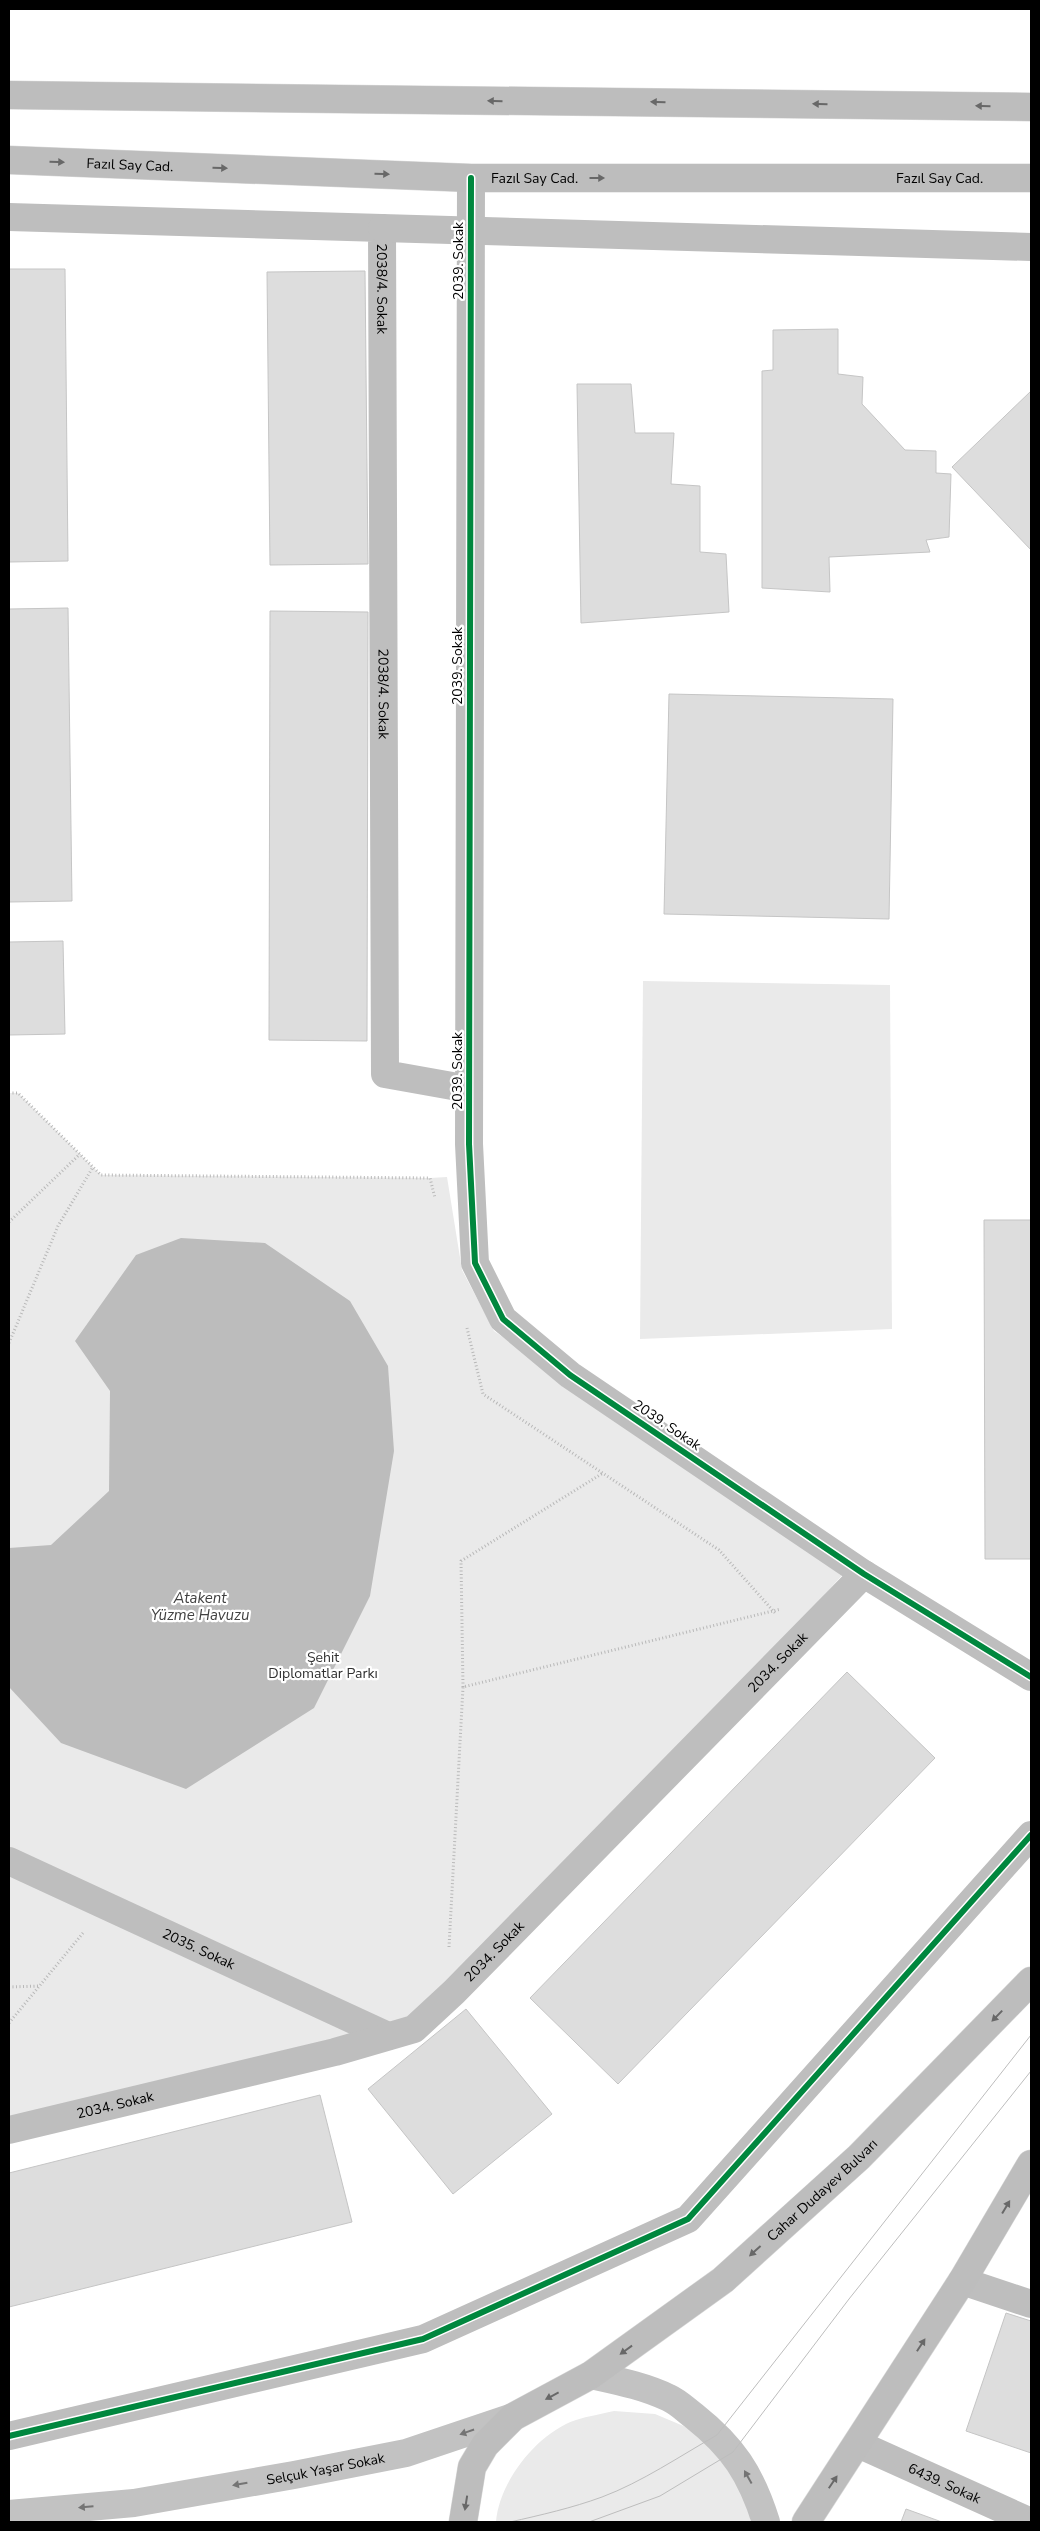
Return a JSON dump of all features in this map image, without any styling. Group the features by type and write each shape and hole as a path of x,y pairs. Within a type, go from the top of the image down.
{"main road":[{"path":"9,95 1031,106"},
{"name":"Fazıl Say Cad.","path":"9,160 471,178 1031,178"},
{"name":"Cahar Dudayev Bulvarı","path":"463,2522 472,2467 485,2446 513,2417 591,2375 723,2280 860,2157 1031,1981"},
{"path":"806,2522 962,2281 1031,2164"},
{"path":"591,2375 633,2384 671,2399 717,2435 733,2452 751,2480 766,2522"},
{"name":"Selçuk Yaşar Sokak","path":"9,2514 134,2503 406,2453 513,2417"}],"street":[{"name":"2039. Sokak","path":"471,178 469,1144 475,1263 503,1319 570,1375 864,1574 1031,1677"},
{"name":"2038/4. Sokak","path":"9,217 1031,247"},
{"name":"2038/4. Sokak","path":"382,228 385,1074 469,1089"},
{"name":"2034. Sokak","path":"9,2130 335,2052 414,2029 454,1992 864,1574"},
{"path":"9,2436 423,2339 688,2219 1031,1835"},
{"name":"2035. Sokak","path":"9,1861 388,2036"},
{"path":"962,2281 1031,2304"},
{"name":"6439. Sokak","path":"858,2444 1031,2522"}],"path":[{"path":"9,1093 18,1093 101,1174 430,1178 437,1206"},
{"path":"9,1222 80,1154"},
{"path":"9,1343 58,1226 93,1167"},
{"path":"465,1319 483,1394 719,1550 778,1616"},
{"path":"449,1952 462,1687 461,1561 603,1473"},
{"path":"462,1687 772,1610 834,1605"},
{"path":"9,2023 107,1905"},
{"path":"9,1987 40,1986"}],"green space":[{"path":"643,981 890,985 892,1329 640,1339"},
{"name":"Şehit Diplomatlar Parkı","path":"9,1093 18,1093 101,1175 447,1177 462,1270 494,1331 846,1571 703,1728 406,2026 9,2122"},
{"path":"614,2411 655,2414 693,2430 723,2458 746,2496 751,2522 496,2522 504,2491 522,2461 534,2447 561,2426 576,2420"}],"water":[{"name":"Atakent Yüzme Havuzu","path":"181,1238 265,1243 350,1301 388,1366 394,1451 370,1596 314,1708 186,1789 61,1743 9,1687 9,1548 51,1545 109,1491 110,1391 75,1341 136,1255"}],"building":[{"path":"9,269 65,269 68,561 9,562"},
{"path":"365,271 368,564 270,565 267,272"},
{"path":"838,329 838,374 863,377 862,404 905,450 936,451 936,473 951,474 949,537 926,540 930,552 829,557 830,592 762,588 762,371 773,370 773,330"},
{"path":"577,384 631,384 635,433 674,433 671,484 700,486 700,552 726,554 729,612 581,623"},
{"path":"1031,391 1031,550 952,467"},
{"path":"68,608 72,901 9,902 9,609"},
{"path":"270,611 368,612 367,1041 269,1040"},
{"path":"669,694 893,699 889,919 664,914"},
{"path":"63,941 65,1034 9,1035 9,942"},
{"path":"984,1220 1031,1220 1031,1559 985,1559"},
{"path":"847,1672 935,1758 618,2084 530,1998"},
{"path":"466,2009 552,2114 453,2194 368,2089"},
{"path":"320,2095 352,2222 9,2307 9,2173"},
{"path":"1006,2313 1031,2321 1031,2453 966,2431"},
{"path":"906,2509 942,2522 901,2522"}],"tram line":[{"path":"510,2522 568,2508 617,2491 717,2435 1031,2035"},
{"path":"589,2522 660,2496 733,2452 849,2299 1031,2071"}],"cycle path":[{"path":"471,178 469,1144 475,1263 503,1319 570,1375 864,1574 1031,1677"},
{"path":"9,2436 423,2339 688,2219 1031,1835"}]}
